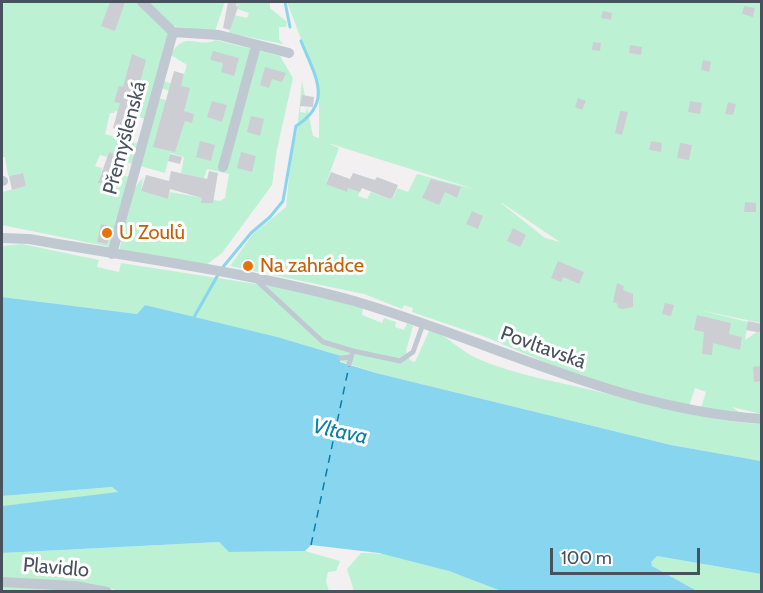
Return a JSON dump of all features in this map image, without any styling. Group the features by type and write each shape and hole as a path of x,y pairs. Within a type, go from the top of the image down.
{"street":[{"path":"142,2 173,32 219,35 289,53"},
{"name":"Přemyšlenská","path":"112,254 173,32"},
{"path":"223,167 256,46"},
{"path":"2,230 13,237"},
{"path":"2,238 13,237 112,254"},
{"name":"Povltavská","path":"112,254 255,279 354,302 423,324 579,381 722,417 762,419"},
{"name":"Plavidlo","path":"2,582 76,586 107,591"}],"lane":[{"path":"255,279 318,338 352,354 400,361 413,352 423,324"},
{"path":"340,358 352,354"},
{"path":"349,364 352,354"}],"green space":[{"path":"2,2 138,2 168,31 145,119 115,111 110,113 105,134 139,144 133,164 126,162 127,157 109,152 107,157 100,155 95,166 102,168 99,183 118,188 122,175 130,177 110,247 2,225 2,192 26,186 22,173 8,176 5,157 2,157"},
{"path":"145,2 225,2 215,31 172,26"},
{"path":"237,2 270,2 270,8 287,22 286,27 279,27 279,39 283,44 229,33 234,15 247,18 249,13 237,9"},
{"path":"287,2 761,2 761,323 699,310 748,322 745,340 757,332 761,334 761,414 732,407 740,413 701,408 706,392 695,388 689,406 572,374 488,338 412,312 413,308 404,305 402,309 364,294 230,266 253,234 286,207 302,81 305,96 302,96 300,112 306,113 307,107 313,136 319,138 319,87","holes":["328,143 477,190 417,174 408,192 397,188 394,197 390,199 371,192 367,199 358,196 360,191 348,187 345,191 326,183 339,148","502,203 560,242 545,238"]},
{"path":"216,40 280,56 293,78 277,149 272,185 222,253 206,265 119,251 134,189 143,177 141,191 168,199 170,192 220,201 225,198 229,174 207,169 199,193 202,178 181,173 184,157 170,153 165,173 140,166 159,98 166,100 183,95 161,88 163,81 180,86 187,65 171,55 176,47 186,41"},
{"path":"22,244 99,260 97,267 119,272 121,263 301,291 363,308 362,315 382,323 384,318 396,322 395,327 404,330 407,323 413,326 406,351 410,360 415,362 430,329 476,358 521,374 700,416 761,424 761,461 671,445 376,373 340,361 341,356 145,305 137,314 2,297 2,246"},
{"path":"112,487 119,493 2,506 2,496"},
{"path":"219,542 229,552 305,551 340,561 336,571 328,572 326,581 329,591 124,592 88,583 2,578 2,553"},
{"path":"361,553 414,560 501,591 354,591 347,569"},
{"path":"657,556 761,574 761,591 697,591 652,566 650,562"},
{"path":"2,585 87,591 2,591"}],"water":[{"name":"Vltava","path":"2,297 137,314 145,305 277,337 341,356 340,362 376,373 671,445 761,461 761,574 657,556 651,562 652,566 697,591 501,591 449,571 379,553 311,545 305,551 229,552 219,542 2,553 2,506 118,492 112,487 2,496"}],"building":[{"path":"110,2 125,2 115,31 101,26"},
{"path":"228,2 237,2 238,7 230,30 223,28"},
{"path":"744,6 755,8 753,17 742,14"},
{"path":"603,11 612,13 611,20 601,18"},
{"path":"593,42 601,43 600,51 592,50"},
{"path":"630,45 642,47 641,55 629,53"},
{"path":"213,51 239,58 234,76 221,72 223,63 210,60"},
{"path":"132,54 146,60 136,98 130,98 125,116 130,117 126,132 113,128 120,103 114,102 119,86 123,87"},
{"path":"703,60 711,62 709,72 701,70"},
{"path":"265,67 286,73 282,82 272,79 269,88 260,85"},
{"path":"174,71 184,74 181,86 190,88 184,111 194,114 192,123 185,121 175,152 153,147"},
{"path":"302,95 314,97 313,107 300,106"},
{"path":"578,98 586,101 582,110 575,107"},
{"path":"212,101 227,105 222,122 207,117"},
{"path":"690,101 702,103 700,114 688,112"},
{"path":"728,102 736,104 733,115 725,114"},
{"path":"620,111 628,112 622,135 615,133"},
{"path":"251,116 264,119 260,136 247,132"},
{"path":"200,141 215,145 211,161 196,157"},
{"path":"651,141 662,143 661,152 649,150"},
{"path":"680,143 692,145 689,160 677,158"},
{"path":"109,152 126,157 118,187 98,183"},
{"path":"241,152 256,156 252,172 237,168"},
{"path":"170,154 182,157 180,164 168,161"},
{"path":"171,171 207,179 209,171 218,173 213,203 201,203 202,198 170,189 168,199 141,191 146,175 169,181"},
{"path":"331,172 350,179 353,173 375,180 377,177 398,185 390,199 362,188 360,192 348,188 347,192 326,184"},
{"path":"23,173 26,186 12,190 9,176"},
{"path":"431,179 461,187 457,198 445,192 439,205 422,198"},
{"path":"745,202 756,203 756,212 744,212"},
{"path":"472,211 483,216 478,229 466,224"},
{"path":"101,224 112,227 107,244 97,242"},
{"path":"513,228 526,235 520,247 507,241"},
{"path":"558,261 584,272 579,284 563,277 561,282 551,278"},
{"path":"617,283 624,286 623,290 633,294 633,307 622,309 613,302"},
{"path":"665,303 674,305 671,316 662,314"},
{"path":"697,315 731,323 729,334 742,337 740,350 713,343 712,355 702,354 704,332 694,330"},
{"path":"748,321 762,324 762,333 746,330"},
{"path":"762,366 762,381 754,382 753,367"}],"waterway":[{"path":"285,2 290,27"},
{"path":"223,267 251,233 270,217 283,201 296,126 308,117 315,108 318,98 316,77 301,41"},
{"path":"193,319 219,273"}],"ferry route":[{"path":"311,545 349,366"}],"place":[{"name":"U Zoulů","path":"107,233"},
{"name":"Na zahrádce","path":"248,266"}]}
